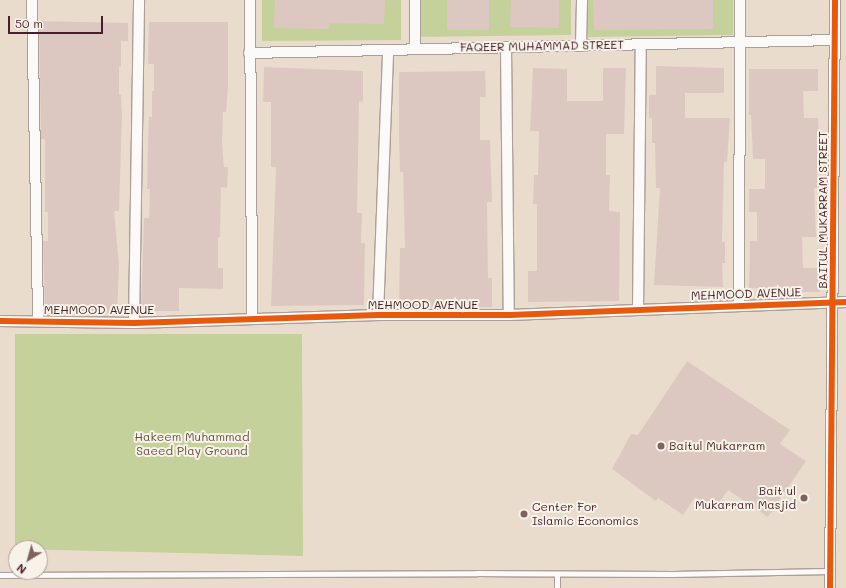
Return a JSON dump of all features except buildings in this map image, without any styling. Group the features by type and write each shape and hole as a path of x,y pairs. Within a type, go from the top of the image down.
{"street":[{"path":"32,0 38,321"},
{"path":"134,323 139,0"},
{"path":"250,0 249,53 252,318"},
{"path":"415,0 415,49"},
{"path":"581,45 582,0"},
{"path":"739,305 740,0"},
{"name":"BAITUL MUKARRAM STREET","path":"830,588 836,0"},
{"name":"FAQEER MUHAMMAD STREET","path":"249,53 835,40"},
{"path":"638,310 641,44"},
{"path":"506,47 509,316"},
{"path":"378,315 388,50"},
{"name":"MEHMOOD AVENUE","path":"0,321 134,323 378,315 509,316 739,305 846,302"}],"lane":[{"path":"0,575 557,574 830,571"},
{"path":"557,574 557,588"}],"green space":[{"path":"262,0 401,0 401,40 262,41"},
{"path":"419,0 571,0 571,35 418,37"},
{"path":"588,0 733,0 733,35 588,37"},
{"name":"Hakeem Muhammad Saeed Play Ground","path":"15,334 302,334 303,556 48,550 48,540 15,540"}],"cycle path":[{"path":"830,588 835,0"},
{"path":"0,321 134,323 378,315 509,315 846,302"}],"place":[{"name":"Baitul Mukarram","path":"661,446"},
{"name":"Bait ul Mukarram Masjid","path":"804,498"},
{"name":"Center For Islamic Economics","path":"524,514"}]}
